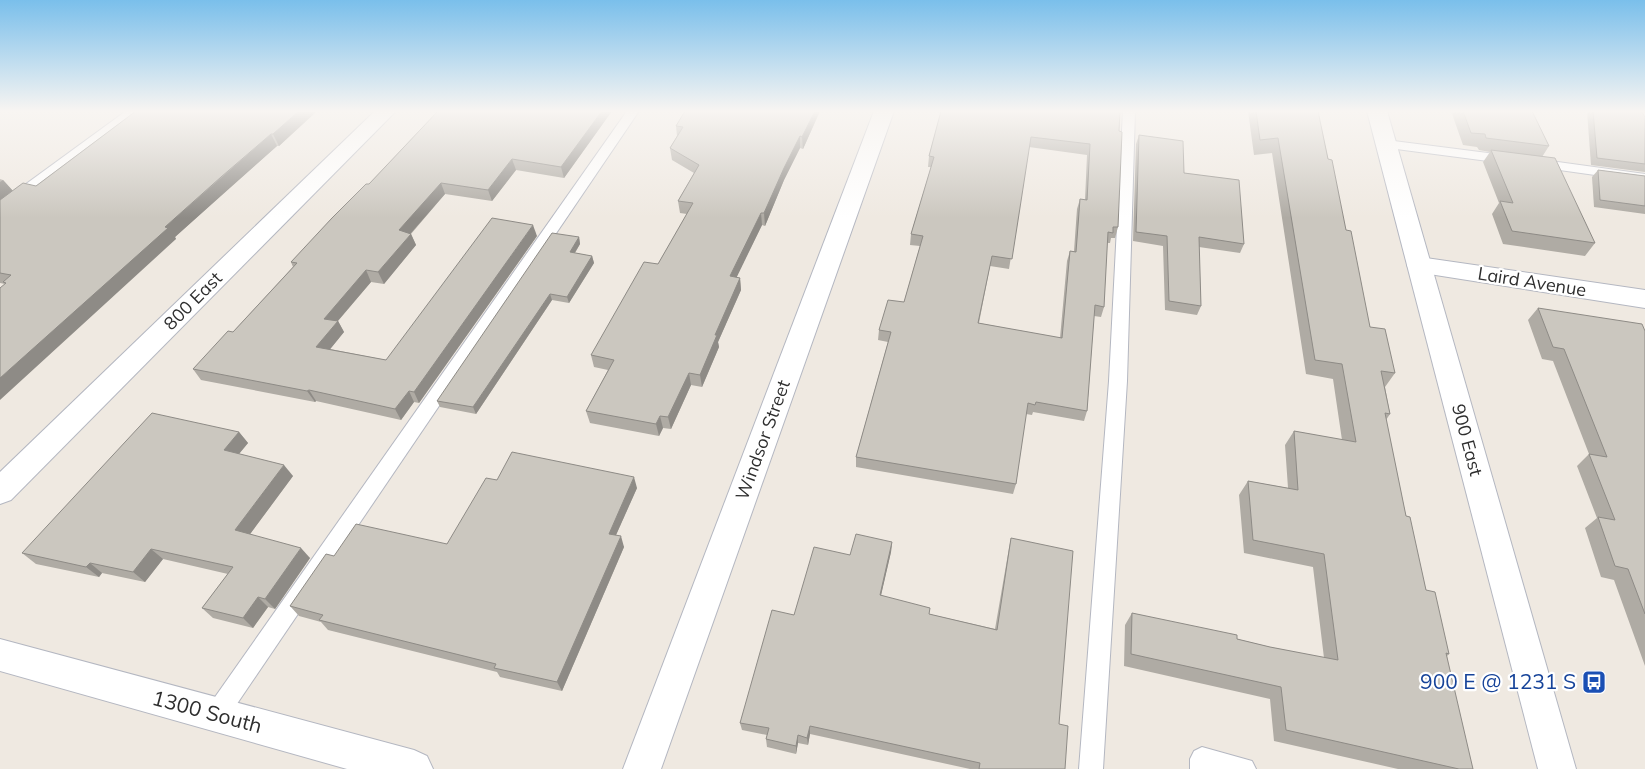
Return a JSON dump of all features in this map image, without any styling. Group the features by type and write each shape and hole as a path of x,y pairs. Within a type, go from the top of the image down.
{"street":[{"name":"800 East","path":"0,491 350,147"},
{"name":"Windsor Street","path":"642,769 871,147"},
{"name":"900 East","path":"1387,147 1557,769"},
{"name":"Laird Avenue","path":"1419,265 1645,299"},
{"name":"1300 South","path":"0,655 414,769"}],"lane":[{"path":"0,210 85,147"},
{"path":"216,715 608,147"},
{"path":"1091,769 1118,381 1128,147"},
{"path":"1408,147 1645,178"},
{"path":"1202,769 1202,759 1244,769"}],"building":[{"path":"88,147 256,147 165,227 168,228 0,378 0,288 6,283 3,282 11,275 0,273 0,200 23,183 36,186"},
{"path":"404,147 576,147 561,167 512,159 488,190 441,183 399,230 411,234 378,272 366,270 324,319 338,321 316,347 386,360 492,218 533,225 414,392 409,391 395,409 309,390 193,369 228,331 233,332 297,263 291,262 366,184 369,184"},
{"path":"795,147 764,213 761,213 730,276 740,278 700,375 689,373 668,417 660,416 656,424 586,411 614,360 591,355 644,262 658,264 693,203 678,201 699,165 670,148"},
{"path":"931,147 1029,147 1012,259 992,256 978,323 1062,338 1070,251 1076,252 1080,199 1087,200 1090,147 1121,147 1118,227 1113,227 1113,233 1108,232 1104,307 1095,305 1087,411 1036,402 1035,405 1028,403 1016,484 856,457 891,332 879,330 888,300 904,302 923,236 911,234 934,157 929,156"},
{"path":"1139,147 1183,147 1184,173 1239,180 1244,244 1199,237 1201,306 1169,301 1167,236 1136,232"},
{"path":"1279,147 1325,147 1328,159 1332,160 1346,230 1351,231 1370,327 1385,329 1395,373 1381,371 1390,414 1385,413 1406,516 1410,517 1426,590 1435,592 1449,654 1446,653 1473,769 1459,769 1286,730 1281,687 1131,654 1132,613 1237,635 1237,639 1270,647 1338,660 1324,554 1253,540 1248,481 1298,490 1294,431 1356,442 1342,364 1315,360"},
{"path":"1596,147 1645,147 1645,164 1597,158"},
{"path":"1491,150 1555,158 1595,243 1512,231 1500,201 1513,203"},
{"path":"1598,170 1645,176 1645,206 1600,200"},
{"path":"552,233 579,237 570,252 592,256 567,297 550,294 473,407 437,401"},
{"path":"1538,308 1642,324 1645,331 1645,614 1628,569 1615,566 1598,517 1615,520 1589,454 1607,457 1564,349 1553,347"},
{"path":"152,413 239,432 224,450 284,465 235,530 301,548 265,599 258,597 243,618 202,608 233,567 151,549 133,572 90,563 86,567 22,553"},
{"path":"512,452 634,477 609,534 621,536 557,682 494,668 496,664 319,620 323,615 290,606 326,554 334,556 356,524 447,544 486,478 497,480"},
{"path":"856,534 892,542 880,595 930,608 929,614 997,630 1011,538 1073,551 1059,724 1068,726 1065,769 979,769 980,763 810,726 807,738 798,735 796,746 766,739 769,728 740,723 772,610 794,615 814,547 850,555"}],"place":[{"name":"900 E @ 1231 S","path":"1594,682"}]}
